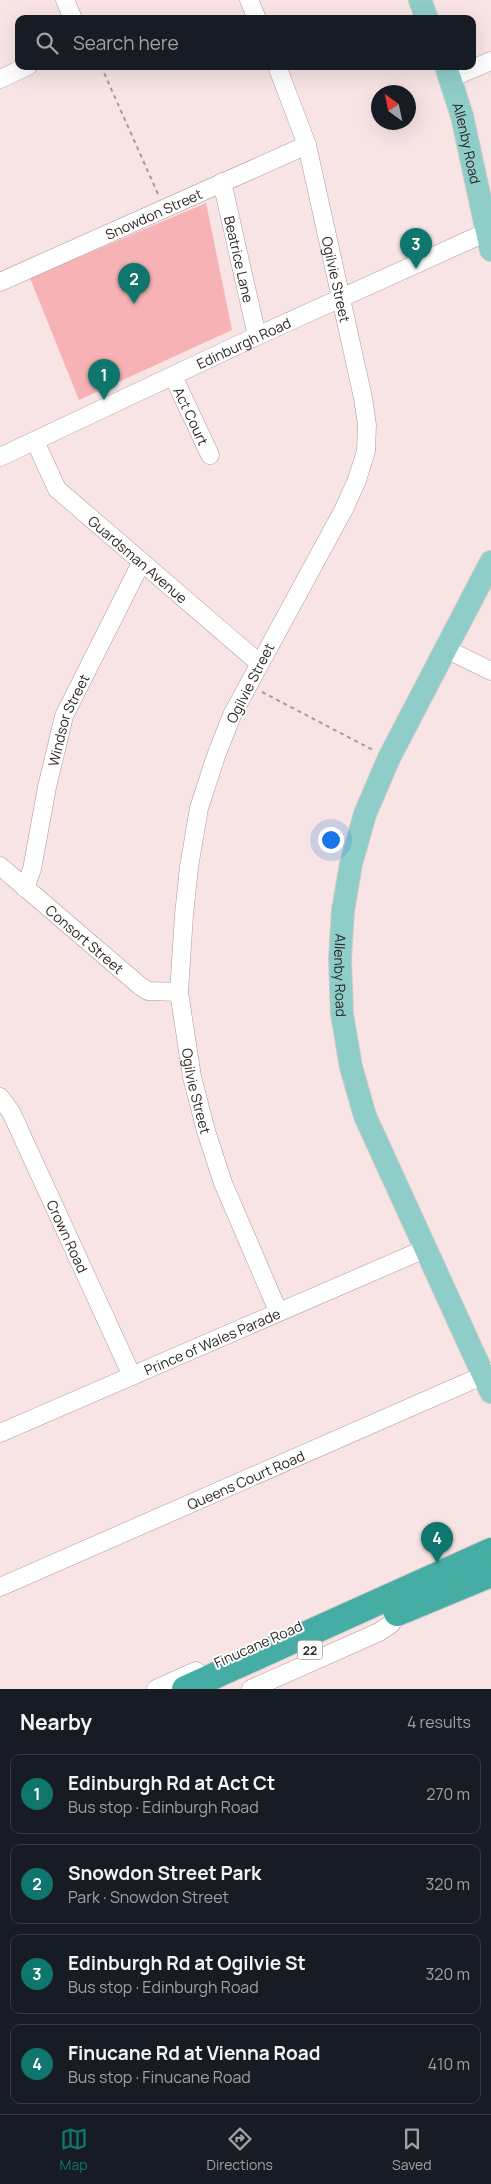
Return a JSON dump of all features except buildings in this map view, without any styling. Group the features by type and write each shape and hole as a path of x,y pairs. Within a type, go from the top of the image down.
{"highway":[{"name":"Finucane Road","path":"186,1689 491,1551"},
{"name":"Finucane Road","path":"220,1689 491,1574"}],"main road":[{"path":"420,0 426,15"},
{"name":"Allenby Road","path":"448,72 462,116 489,241"},
{"name":"Allenby Road","path":"488,1380 425,1249 365,1116 351,1066 342,1014 340,959 343,910 351,864 365,814 389,758 491,562"}],"street":[{"path":"65,0 71,15"},
{"path":"249,0 255,15"},
{"path":"476,65 491,61"},
{"path":"0,79 19,70"},
{"name":"Ogilvie Street","path":"278,1312 223,1183 206,1131 192,1077 180,992 188,867 199,808 216,756 232,715 259,662 344,510 357,480 366,451 367,425 363,398 307,145 279,70"},
{"name":"Snowdon Street","path":"0,282 307,145"},
{"name":"Beatrice Lane","path":"222,182 257,336"},
{"name":"Edinburgh Road","path":"0,457 340,298 489,241"},
{"name":"Act Court","path":"174,376 210,455"},
{"name":"Guardsman Avenue","path":"35,441 57,489 141,563 259,662"},
{"name":"Windsor Street","path":"25,888 32,869 47,787 64,716 141,563"},
{"path":"446,649 491,672"},
{"name":"Consort Street","path":"0,866 139,985 148,991 180,992"},
{"name":"Crown Road","path":"0,1097 11,1112 132,1376"},
{"name":"Prince of Wales Parade","path":"0,1433 425,1249"},
{"name":"Queens Court Road","path":"0,1587 488,1380"},
{"name":"Finucane Road","path":"156,1689 335,1610 347,1608 362,1611"},
{"name":"Finucane Road","path":"252,1689 379,1632 391,1624 400,1611"}],"path":[{"path":"103,70 164,208"},
{"path":"248,685 389,758"}],"shaded area":[{"path":"206,203 232,330 79,400 30,278"}],"place":[{"name":"Edinburgh Rd at Ogilvie St","path":"416,269"},
{"name":"Snowdon Street Park","path":"134,304"},
{"name":"Edinburgh Rd at Act Ct","path":"104,400"},
{"name":"Finucane Rd at Vienna Road","path":"437,1563"}]}
